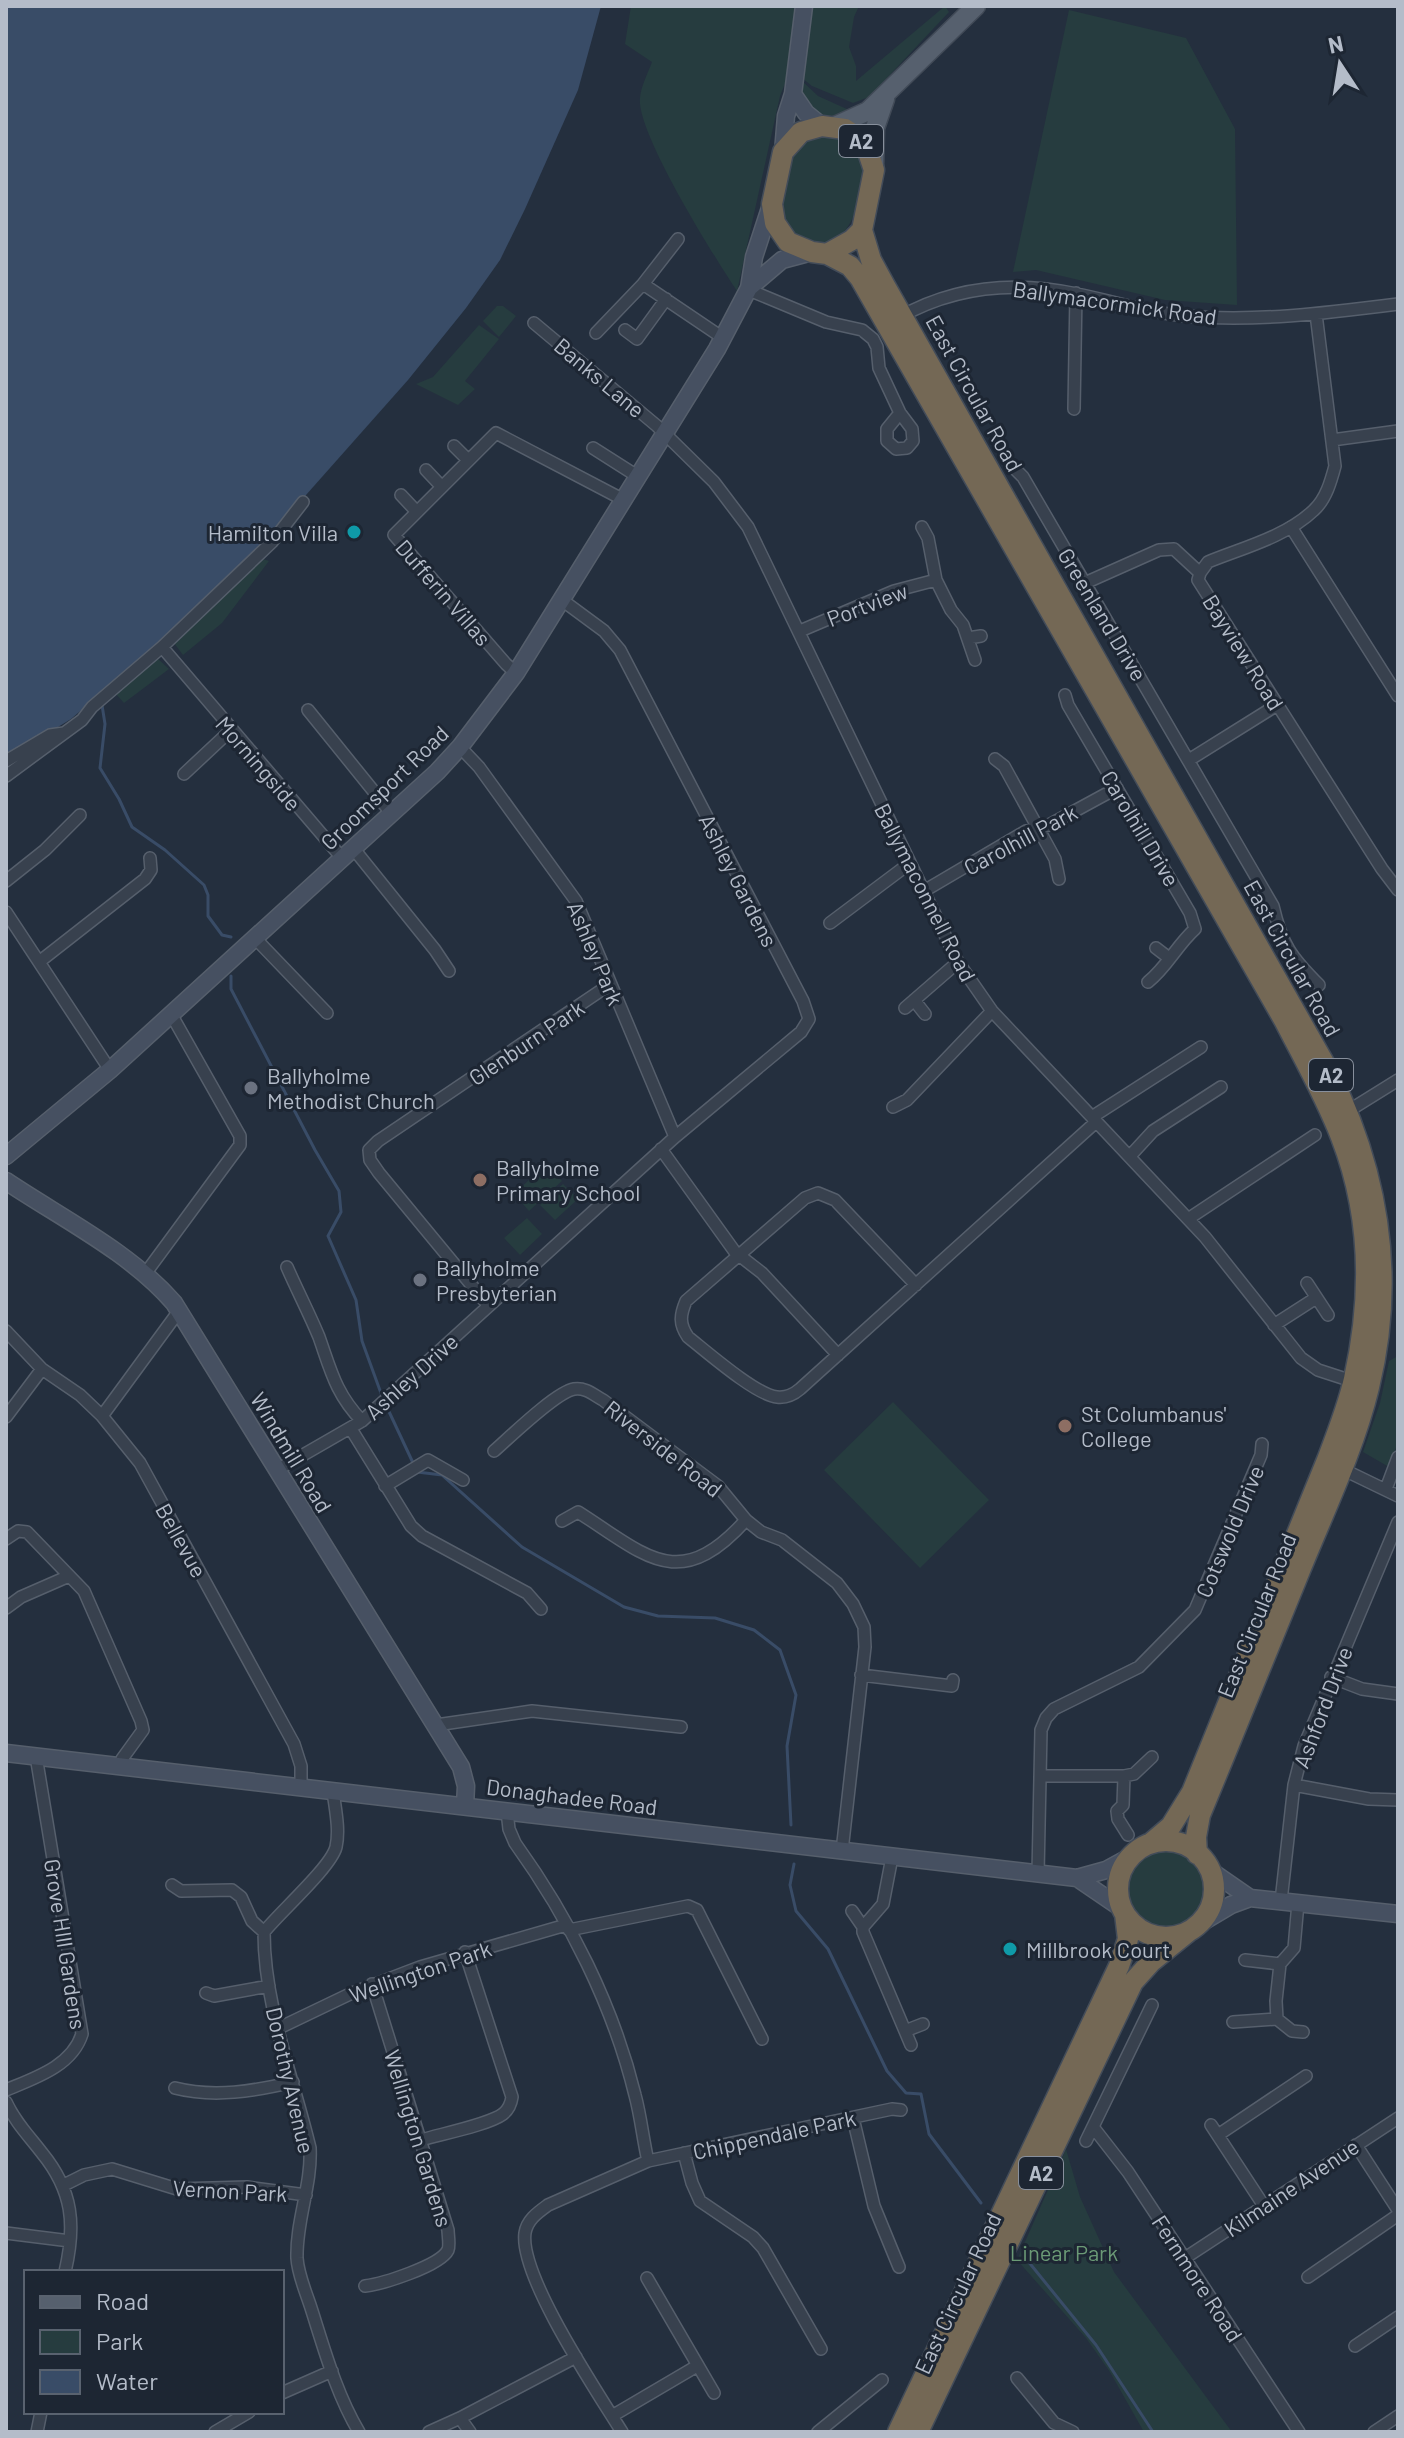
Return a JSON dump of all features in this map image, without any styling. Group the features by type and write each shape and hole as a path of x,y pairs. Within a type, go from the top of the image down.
{"highway":[{"name":"A2","path":"783,152 801,132 828,126 845,129 860,139 874,170 862,230"},
{"path":"772,204 783,152"},
{"name":"A2","path":"772,204 775,223 781,234 796,247 819,253"},
{"path":"819,253 852,240 862,230"},
{"name":"East Circular Road","path":"862,230 895,319 1284,1020 1340,1115 1361,1211 1365,1241 1361,1385 1335,1465 1200,1815 1197,1854"},
{"name":"East Circular Road","path":"819,253 850,266 895,319"},
{"name":"East Circular Road","path":"1151,1843 1171,1826 1192,1792 1335,1465"},
{"path":"1151,1843 1176,1841 1189,1846 1211,1871"},
{"name":"A2","path":"1123,1911 1118,1882 1128,1858 1151,1843"},
{"name":"A2","path":"1193,1928 1208,1913 1213,1900 1215,1885 1211,1871"},
{"path":"1123,1911 1134,1925 1160,1937 1174,1936 1193,1928"},
{"name":"East Circular Road","path":"898,2432 1119,1966 1128,1939 1123,1911"},
{"name":"East Circular Road","path":"918,2432 1133,1982 1151,1962 1193,1928"}],"main road":[{"path":"783,152 804,6"},
{"name":"A2","path":"828,126 859,118 886,96 976,6"},
{"path":"793,94 806,113 828,126"},
{"name":"A2","path":"874,170 875,128 886,96"},
{"path":"749,289 754,257 772,204"},
{"path":"749,289 782,260 819,253"},
{"name":"Groomsport Road","path":"6,1156 110,1070 392,814 460,747 516,673 723,338 749,289"},
{"name":"Windmill Road","path":"6,1181 145,1274 179,1311 461,1767 466,1786 465,1806"},
{"name":"Donaghadee Road","path":"6,1753 1077,1878 1106,1870 1128,1858"},
{"path":"1211,1871 1250,1898"},
{"path":"1077,1878 1102,1892 1123,1911"},
{"path":"1193,1928 1231,1905 1250,1898 1398,1914"}],"street":[{"path":"596,333 646,286 678,239"},
{"path":"646,286 723,338"},
{"name":"Ballymacormick Road","path":"895,319 963,292 999,286 1076,293 1183,316 1276,318 1398,304"},
{"path":"749,289 826,322 862,330 873,339 879,368 900,413"},
{"path":"1074,409 1076,293"},
{"path":"625,330 637,339 666,299"},
{"name":"Bayview Road","path":"1316,314 1335,466 1330,486 1316,509 1291,527 1208,562 1198,580 1398,890"},
{"name":"Banks Lane","path":"534,323 663,433"},
{"path":"1332,440 1398,431"},
{"name":"Dufferin Villas","path":"516,673 394,535 496,433 622,499"},
{"name":"Ballymaconnell Road","path":"663,433 714,482 748,527 958,962 992,1011 1188,1219 1301,1358 1318,1370 1361,1385"},
{"path":"454,446 468,460"},
{"path":"593,448 637,476"},
{"name":"Greenland Drive","path":"1015,469 1023,477 1273,906 1281,938 1301,968 1317,977"},
{"path":"426,470 442,487"},
{"name":"Dufferin Villas","path":"401,495 417,512"},
{"path":"6,776 65,733 162,647 272,542 303,502"},
{"path":"1291,527 1398,696"},
{"name":"Portview","path":"929,533 936,580 974,637 975,660"},
{"path":"1085,583 1159,550 1174,549 1200,573"},
{"name":"Portview","path":"800,631 894,591 936,580"},
{"name":"Ashley Gardens","path":"562,600 604,631 620,650 803,1001 809,1019 801,1032 675,1137"},
{"name":"Morningside","path":"162,647 231,730 435,950 449,971"},
{"name":"Carolhill Drive","path":"1065,695 1190,913 1195,929 1181,941 1158,974 1148,982"},
{"path":"1189,760 1277,705"},
{"path":"308,710 392,814"},
{"path":"184,774 231,730"},
{"path":"6,761 50,735 65,733"},
{"name":"Ashley Park","path":"460,747 479,767 576,901 675,1137"},
{"path":"995,759 1004,766 1055,859 1059,879"},
{"name":"Carolhill Park","path":"924,891 1026,831 1049,825 1117,788"},
{"path":"6,881 45,850 80,815"},
{"path":"39,962 145,879 151,870 150,858"},
{"path":"830,923 910,863"},
{"path":"6,912 110,1070"},
{"path":"254,937 327,1013"},
{"path":"1156,948 1169,958"},
{"path":"925,1014 909,1004 958,962"},
{"name":"Glenburn Park","path":"488,1305 379,1173 370,1160 369,1150 609,985"},
{"path":"893,1107 907,1100 992,1011"},
{"path":"145,1274 240,1145 240,1136 171,1014"},
{"path":"916,1285 835,1200 818,1193 805,1198 743,1257 686,1301 681,1312 681,1327 688,1337 764,1394 779,1398 791,1396 916,1285 1094,1119 1201,1047"},
{"path":"1340,1115 1398,1080"},
{"path":"1130,1156 1153,1131 1221,1087"},
{"path":"1188,1219 1315,1135"},
{"name":"Ashley Drive","path":"277,1470 362,1421 675,1137"},
{"path":"661,1149 743,1257 838,1355"},
{"path":"287,1267 318,1335 333,1380 345,1404 362,1421"},
{"path":"1307,1283 1328,1315"},
{"path":"1274,1325 1316,1298"},
{"path":"102,1416 179,1311"},
{"name":"Bellevue","path":"6,1331 42,1369 80,1395 102,1416 140,1463 294,1744 301,1766 301,1787"},
{"path":"6,1417 42,1369"},
{"name":"Riverside Road","path":"494,1451 548,1405 571,1389 582,1389 603,1400 718,1486 746,1520 761,1532 782,1540 837,1583 853,1604 864,1627 865,1647 842,1851"},
{"path":"351,1429 411,1526 422,1536 527,1593 541,1609"},
{"name":"Cotswold Drive","path":"1038,1874 1041,1730 1046,1718 1068,1702 1139,1667 1195,1610 1261,1455 1262,1444"},
{"path":"1386,1489 1398,1457"},
{"path":"385,1486 428,1460 463,1480"},
{"path":"1335,1465 1398,1496"},
{"path":"562,1521 578,1512 644,1554 678,1564 709,1553 729,1539 746,1520"},
{"name":"Ashford Drive","path":"1280,1964 1294,1948 1290,1902 1294,1785 1304,1746 1398,1522"},
{"path":"6,1539 18,1531 27,1532 84,1591 143,1730 122,1759 120,1767"},
{"path":"6,1608 21,1597 69,1576"},
{"path":"861,1675 952,1686 953,1680"},
{"path":"1331,1677 1362,1689 1398,1694"},
{"path":"436,1725 532,1711 681,1727"},
{"name":"Grove HIll Gardens","path":"6,2090 68,2058 78,2048 82,2034 36,1756"},
{"path":"1040,1776 1124,1776 1134,1774 1152,1757"},
{"path":"1124,1776 1123,1805 1112,1811 1128,1835"},
{"path":"1294,1785 1369,1799 1398,1800"},
{"path":"172,1885 181,1891 232,1890 241,1897 252,1921 264,1932 336,1850 333,1791"},
{"path":"507,1811 509,1829 515,1843 567,1927 606,2006 636,2097 648,2161"},
{"path":"863,1927 883,1904 892,1857"},
{"name":"Wellington Park","path":"279,2028 372,1984 465,1952 567,1927 688,1906 697,1910 762,2039"},
{"path":"852,1911 863,1927 911,2045"},
{"name":"Dorothy Avenue","path":"264,1932 269,1986 310,2148 311,2165 299,2225 298,2268 332,2371 349,2416 359,2432"},
{"path":"421,2140 492,2120 504,2114 511,2104 512,2097 465,1952"},
{"path":"1245,1960 1280,1964 1277,2019"},
{"name":"Wellington Gardens","path":"365,2286 383,2284 439,2258 448,2250 448,2230 372,1984"},
{"path":"206,1993 214,1996 269,1986"},
{"path":"1086,2141 1152,2005"},
{"path":"1233,2022 1277,2019 1292,2031 1303,2032"},
{"path":"905,2031 923,2024"},
{"path":"1264,2206 1214,2130 1306,2076"},
{"path":"175,2088 237,2092 293,2082"},
{"path":"6,2102 14,2118 64,2185 70,2208 70,2241 65,2270"},
{"name":"Chippendale Park","path":"622,2432 554,2318 526,2254 526,2230 534,2215 548,2205 648,2161 901,2110"},
{"path":"853,2118 874,2206 897,2261 909,2250"},
{"name":"Kilmaine Avenue","path":"1185,2258 1398,2118"},
{"name":"Fernmore Road","path":"1093,2127 1128,2172 1299,2432"},
{"path":"1308,2277 1398,2212 1356,2145"},
{"path":"684,2153 700,2201 744,2230 763,2248 821,2349"},
{"name":"Vernon Park","path":"64,2185 84,2175 112,2169 177,2189 247,2187 306,2195"},
{"path":"6,2233 70,2241"},
{"path":"647,2278 714,2393"},
{"path":"1355,2346 1398,2317"},
{"path":"429,2432 576,2357"},
{"path":"612,2416 697,2366"},
{"path":"284,2392 332,2371"},
{"path":"1014,2378 1054,2423 1073,2432"},
{"path":"818,2432 882,2380"},
{"path":"1374,2432 1398,2416"},
{"path":"215,2432 227,2417"},
{"path":"460,2418 470,2432"}],"green space":[{"path":"631,6 859,6 849,47 856,66 856,81 945,6 949,12 869,97 853,103 812,86 791,69 780,96 737,291 679,195 650,138 640,98 652,62 625,44"},
{"path":"1069,10 1186,38 1235,129 1237,305 1165,300 1036,270 1013,272"},
{"path":"801,80 818,96 849,110 850,115 830,116 815,111 806,100"},
{"path":"828,134 843,139 856,149 862,158 864,179 848,227 835,239 817,242 801,237 790,229 782,217 781,204 794,151 807,141"},
{"path":"497,306 503,306 516,316 499,337 483,321"},
{"path":"479,325 499,339 465,381 475,389 458,405 416,384 433,377"},
{"path":"260,558 269,561 222,623 183,655 174,643"},
{"path":"157,658 169,669 124,703 115,693"},
{"path":"546,1164 562,1181 529,1211 514,1194"},
{"path":"563,1184 578,1199 555,1220 540,1205"},
{"path":"527,1218 542,1234 520,1255 504,1238"},
{"path":"1398,1356 1398,1442 1389,1467 1363,1452 1380,1403 1389,1361"},
{"path":"893,1402 989,1500 920,1568 824,1470"},
{"path":"1166,1851 1181,1854 1198,1868 1205,1890 1202,1905 1188,1922 1166,1929 1151,1926 1134,1912 1127,1890 1130,1875 1144,1858"},
{"name":"Linear Park","path":"1066,2149 1080,2197 1114,2272 1232,2432 1144,2432 1110,2372 1086,2338 1017,2260"}],"water":[{"path":"6,6 601,6 578,90 525,209 500,260 466,308 408,380 259,548 141,659 71,719 6,759"}],"waterway":[{"path":"102,705 105,724 100,768 132,827 165,850 204,885 208,895 208,916 222,935 231,937"},
{"path":"231,976 231,989 339,1191 341,1212 328,1236 356,1300 362,1341 382,1396"},
{"path":"385,1403 414,1465"},
{"path":"417,1472 442,1475 522,1547 624,1607 658,1616 715,1618 754,1630 780,1650 796,1695 787,1746 791,1825"},
{"path":"794,1864 790,1885 796,1911 828,1949 887,2071 906,2093 921,2094 929,2134 981,2203"},
{"path":"1023,2255 1096,2345 1153,2432"}],"place":[{"name":"Hamilton Villa","path":"354,532"},
{"name":"Ballyholme Methodist Church","path":"251,1088"},
{"name":"Ballyholme Primary School","path":"480,1180"},
{"name":"Ballyholme Presbyterian","path":"420,1280"},
{"name":"St Columbanus' College","path":"1065,1426"},
{"name":"Millbrook Court","path":"1010,1949"}]}
